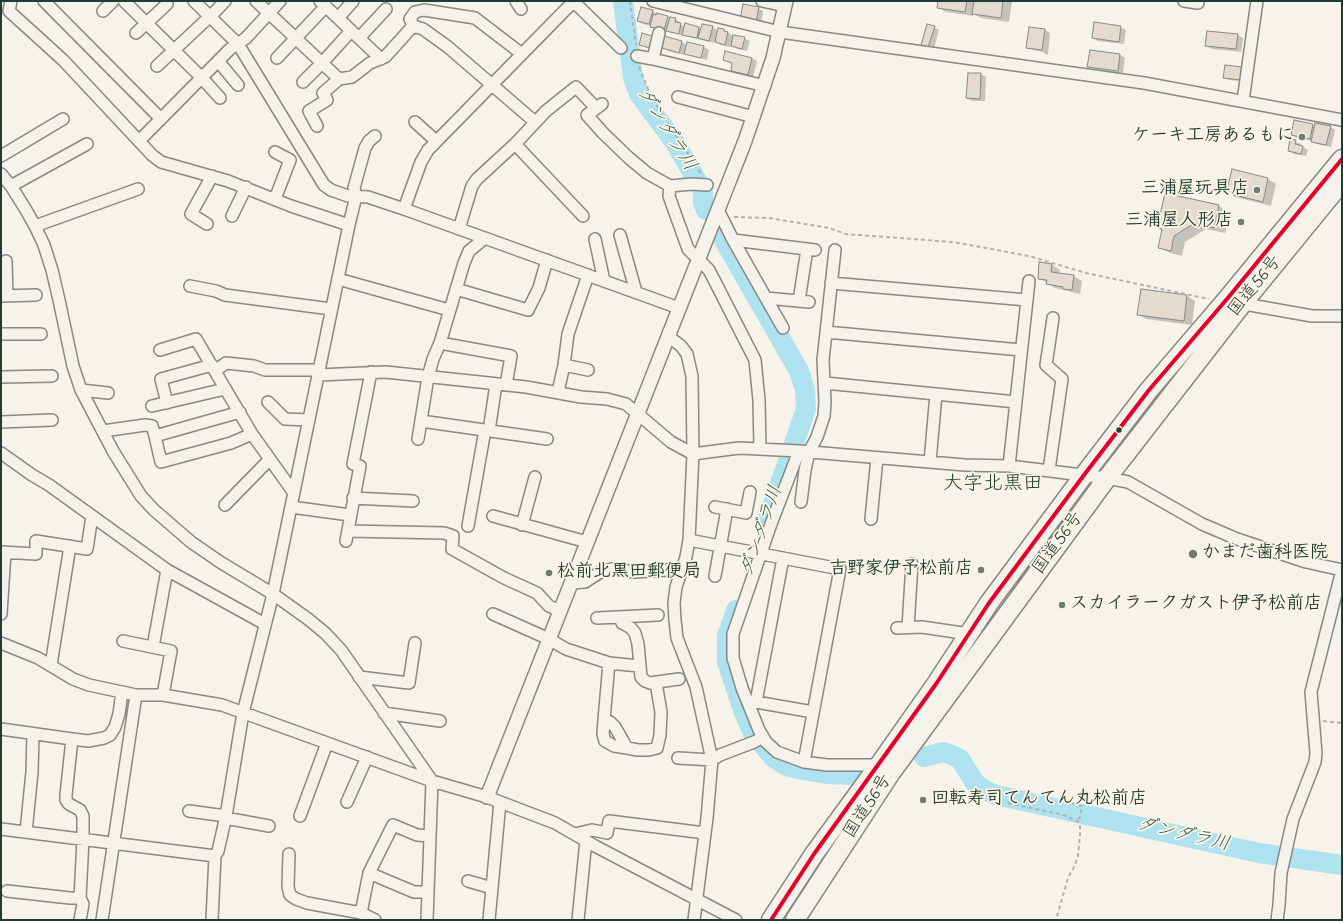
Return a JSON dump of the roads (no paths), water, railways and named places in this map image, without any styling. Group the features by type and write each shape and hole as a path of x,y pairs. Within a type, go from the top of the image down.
{"highway":[{"name":"国道56号","path":"771,920 814,854 885,770 1108,478 1235,301 1342,159"},
{"name":"国道56号","path":"795,920 968,634 989,603 1149,390 1235,301 1342,182"}],"street":[{"path":"11,1 9,12 63,60 152,155 161,162 212,176 349,225"},
{"path":"44,1 161,119"},
{"path":"103,11 113,1"},
{"path":"124,1 202,78 220,98"},
{"path":"194,1 207,19 238,44 324,185 331,190 339,193 368,197 404,209 680,308"},
{"path":"157,66 226,1"},
{"path":"256,1 340,79"},
{"path":"139,141 230,49 246,38 280,1"},
{"path":"338,18 353,1"},
{"path":"404,209 421,162 428,150 574,1 621,48"},
{"path":"653,1 780,32 1136,82 1342,120"},
{"path":"488,796 668,336 699,259 721,215 765,86 780,32 786,3 762,1"},
{"path":"1243,101 1257,1"},
{"path":"136,33 167,4"},
{"path":"277,58 296,38 323,4 381,59"},
{"path":"303,82 322,63 386,8"},
{"path":"522,54 475,18 424,10 415,12 410,19 414,26 423,29 448,47 535,122"},
{"path":"316,126 309,111 327,100 323,93 340,79 352,77 370,63 389,54 414,26"},
{"path":"653,59 659,33"},
{"path":"637,56 765,86"},
{"path":"218,61 238,85"},
{"path":"459,229 472,186 477,179 515,144 546,111 576,87 599,106 587,115 603,133 647,173 670,186 706,184"},
{"path":"678,97 754,117"},
{"path":"1,156 63,119"},
{"path":"415,122 436,141"},
{"path":"212,920 215,856 218,851 225,817 244,712 272,597 294,493 331,309 356,196 354,188 365,148 369,141 375,136"},
{"path":"10,186 87,144"},
{"path":"515,144 583,216"},
{"path":"274,152 290,160 275,199"},
{"path":"1,174 35,226 44,245 52,270 73,366 82,390 113,450 141,496 154,510 191,542 272,597 308,619 325,633 341,650 432,781 427,920"},
{"path":"206,224 191,214 212,176"},
{"path":"670,186 669,196 688,249 709,270 755,360 759,400 760,449"},
{"path":"232,216 246,188"},
{"path":"35,226 138,189"},
{"path":"721,215 733,240 783,328"},
{"path":"620,235 636,292"},
{"path":"418,439 428,377 433,359 440,343 464,263 469,251 484,238"},
{"path":"595,239 604,281"},
{"path":"733,240 811,250 804,302 766,298"},
{"path":"835,250 823,360 825,383 824,416 817,437 804,451 771,524 733,634 733,658 759,739 777,752 804,762 885,770"},
{"path":"456,289 528,310 539,288 547,260"},
{"path":"6,262 4,296 36,296"},
{"path":"558,392 564,365 568,334 588,275"},
{"path":"338,279 449,310"},
{"path":"1009,466 1029,281"},
{"path":"831,283 1027,300"},
{"path":"190,286 216,291 225,295 331,309"},
{"path":"1235,301 1312,316 1342,316"},
{"path":"1049,470 1062,379 1046,365 1053,318"},
{"path":"826,332 1021,350"},
{"path":"1,334 41,334"},
{"path":"668,336 681,346 687,354 692,376 693,454 689,540 676,587 674,603 677,638 696,687 712,760 705,833 694,920"},
{"path":"160,350 196,339 252,434 269,460 294,493"},
{"path":"440,343 511,356 487,430 466,518"},
{"path":"167,403 161,379 213,368 226,363 254,366 265,370 386,372 558,392 581,397 606,399 626,404 671,442 693,454 739,448 804,451 965,465 1009,466 1049,470 1128,482 1202,524 1237,539 1306,562 1342,570 1311,692 1316,753 1315,762 1293,819 1279,884 1277,920"},
{"path":"564,365 588,370"},
{"path":"371,372 353,464 360,466 347,536 444,533 453,536 452,549 504,578 537,593 549,606 560,612"},
{"path":"1,377 52,376"},
{"path":"825,383 1016,402"},
{"path":"152,406 225,388"},
{"path":"82,390 108,393"},
{"path":"930,462 936,394"},
{"path":"268,402 285,419 309,420"},
{"path":"155,436 240,412"},
{"path":"1,422 52,420"},
{"path":"421,421 547,440"},
{"path":"103,431 146,425 152,426 161,462 231,443 252,434"},
{"path":"800,502 805,470 804,451"},
{"path":"1,452 167,570 265,622"},
{"path":"871,519 877,458"},
{"path":"225,505 269,460"},
{"path":"522,525 535,477"},
{"path":"715,507 746,513 750,492"},
{"path":"353,498 413,501"},
{"path":"291,507 350,515"},
{"path":"715,576 727,509"},
{"path":"1,614 3,552 36,554 36,541 87,549 92,516"},
{"path":"493,516 587,542"},
{"path":"689,540 840,569 804,762"},
{"path":"51,665 70,546"},
{"path":"783,558 756,702 813,712"},
{"path":"912,564 902,627 922,627 968,634"},
{"path":"571,583 584,582 602,571 612,569 635,572 682,569"},
{"path":"152,647 167,570"},
{"path":"493,614 549,639 566,649 609,663 639,666"},
{"path":"597,618 658,615"},
{"path":"620,617 622,623 635,632 638,644 641,677 650,683 679,679"},
{"path":"123,641 171,651 163,695"},
{"path":"1,643 38,658 78,681 122,692 163,695 222,705 432,781 488,796 555,823 736,920"},
{"path":"359,677 409,682 415,643"},
{"path":"609,663 603,734 605,740 614,746 638,750 657,748 661,712 656,683"},
{"path":"1,729 72,739 96,740 104,738 110,735 115,727 119,714 122,692"},
{"path":"102,920 136,694"},
{"path":"384,713 440,721"},
{"path":"604,720 610,722 615,727 627,748"},
{"path":"26,832 32,772 33,734"},
{"path":"72,739 66,800 69,804 80,810 82,816 83,839 80,898 83,904 80,920"},
{"path":"678,758 712,760 720,755 759,739"},
{"path":"300,816 327,743"},
{"path":"347,802 367,757"},
{"path":"489,920 500,802"},
{"path":"189,811 269,826"},
{"path":"575,834 592,830 607,833 609,821 705,833"},
{"path":"362,913 369,873 392,825 417,835 430,836"},
{"path":"1,829 215,856"},
{"path":"578,920 586,840"},
{"path":"289,854 288,887 290,895 296,900 362,913 375,920"},
{"path":"369,873 414,892 428,892"},
{"path":"468,881 492,888"},
{"path":"7,891 80,898"}],"waterway":[{"name":"ダンダラ川","path":"623,1 633,78 639,94 674,141 703,191 703,203 706,210"},
{"name":"ダンダラ川","path":"721,235 799,371 805,390 806,409 767,521"},
{"name":"ダンダラ川","path":"736,610 727,636 727,662 744,713 754,735 774,758 786,766 827,774 852,775"},
{"name":"ダンダラ川","path":"924,757 943,752 960,759 975,783 984,790 996,795 1259,853 1342,865"}],"place":[{"name":"ケーキ工房あるもに","path":"1302,137"},
{"name":"三浦屋玩具店","path":"1257,190"},
{"name":"三浦屋人形店","path":"1241,222"},
{"name":"かまだ歯科医院","path":"1193,554"},
{"name":"吉野家伊予松前店","path":"981,570"},
{"name":"松前北黒田郵便局","path":"549,573"},
{"name":"スカイラークガスト伊予松前店","path":"1062,605"},
{"name":"回転寿司てんてん丸松前店","path":"923,800"}],"district":[{"name":"大字北黒田","path":"993,486"}]}
